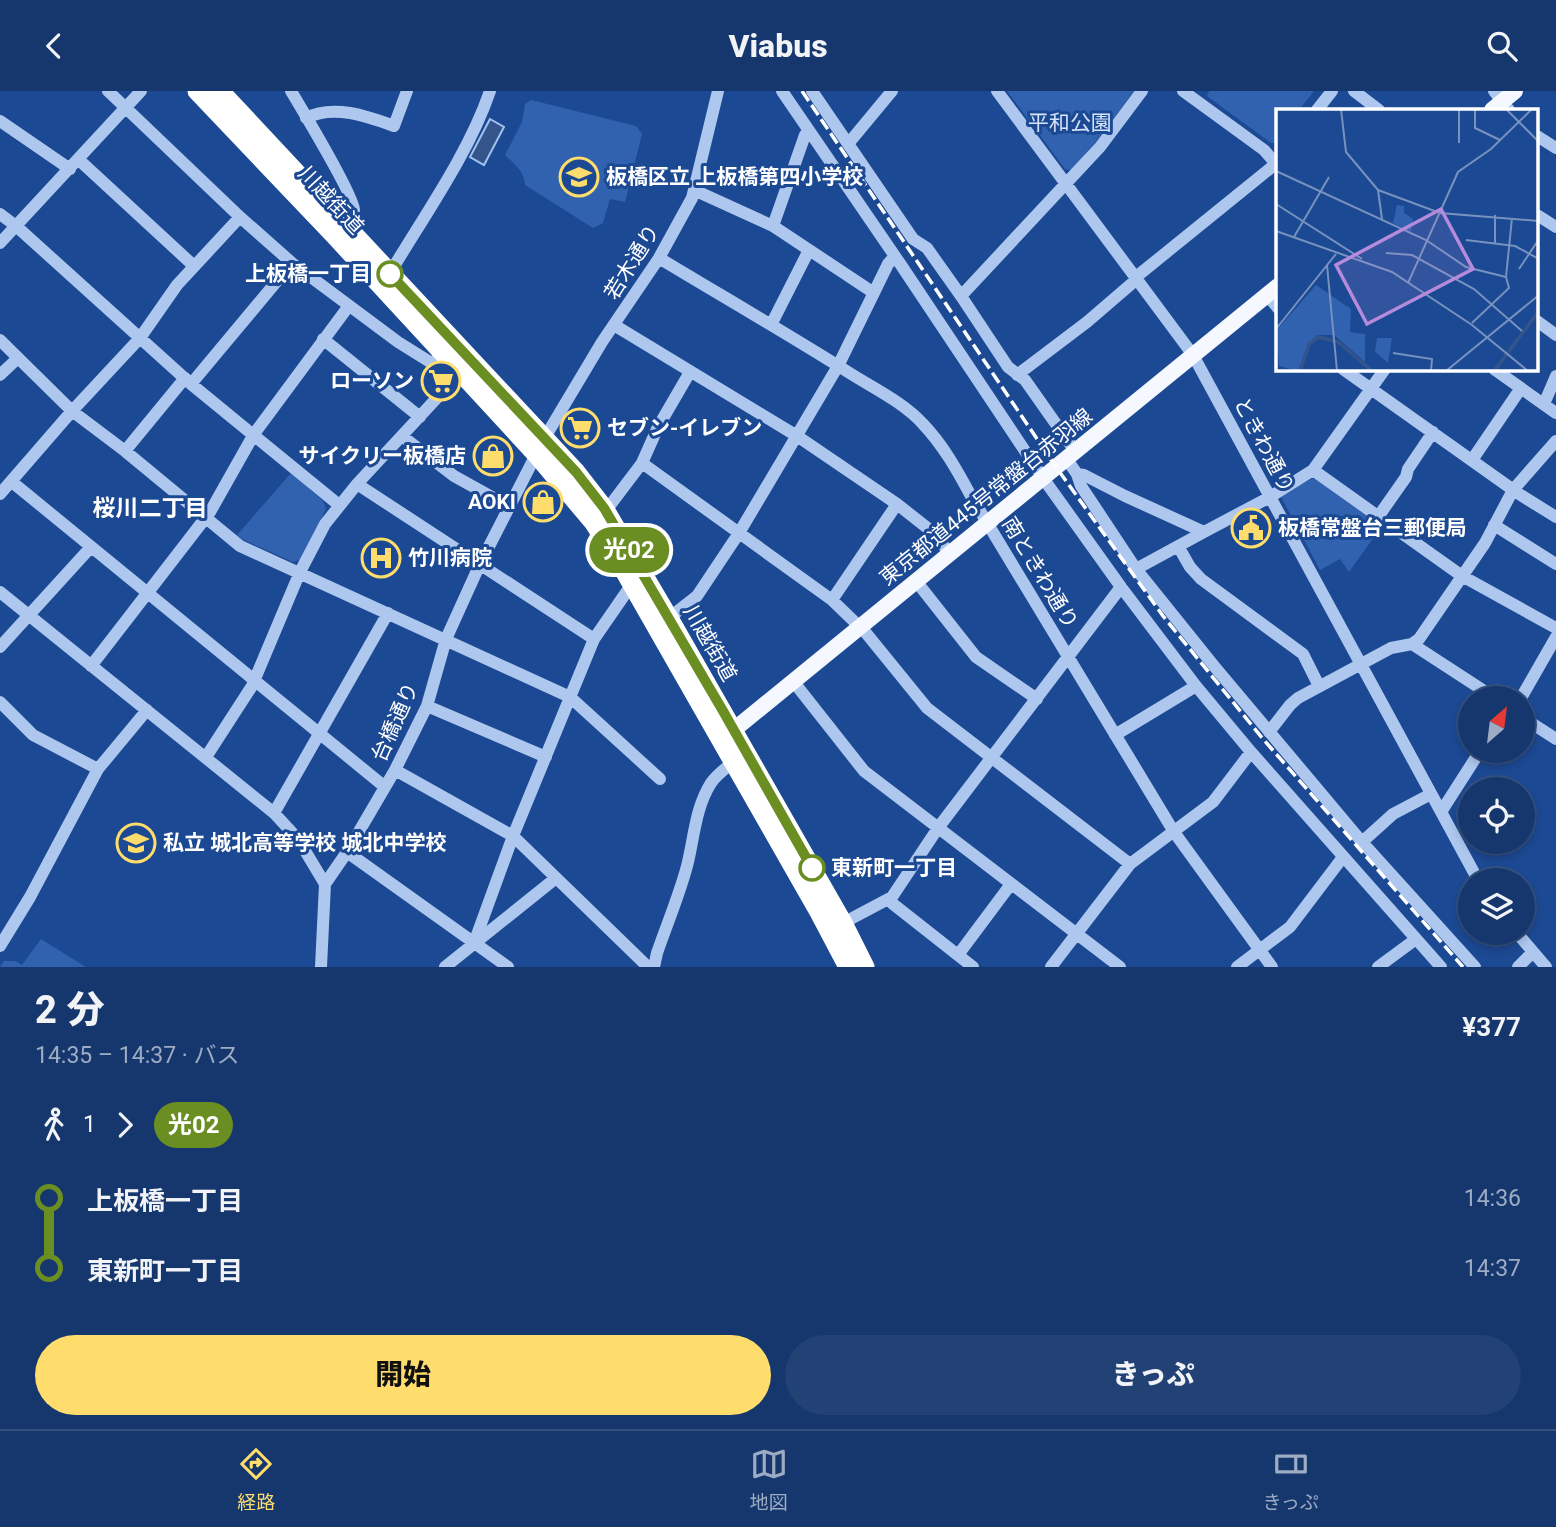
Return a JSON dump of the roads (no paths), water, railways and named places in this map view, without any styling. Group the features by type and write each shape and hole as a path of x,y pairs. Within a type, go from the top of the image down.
{"highway":[{"name":"川越街道","path":"197,91 340,231 390,274 468,368 540,447 621,565 843,923 865,967"},
{"name":"川越街道","path":"220,91 445,355 468,368"},
{"name":"川越街道","path":"540,447 576,472 604,508 669,618 727,736"},
{"name":"川越街道","path":"739,757 848,967"}],"main road":[{"path":"1499,103 1515,91"},
{"name":"東京都道445号常盤台赤羽線","path":"727,736 1272,291"}],"street":[{"path":"108,91 240,217 348,307 430,362 445,355"},
{"path":"0,243 141,91"},
{"path":"291,91 354,206 351,216 340,231"},
{"path":"306,118 318,112 334,112 366,115 394,126 407,91"},
{"path":"390,274 481,118 490,91"},
{"name":"若木通り","path":"540,447 602,342 659,258 692,198 718,91"},
{"path":"782,91 1043,478 1121,587 1251,752 1441,967"},
{"path":"812,91 913,239 927,249 1008,367 1025,380 1071,455 1081,486 1136,569 1362,842 1475,967"},
{"path":"848,144 892,91"},
{"name":"ときわ通り","path":"997,91 1193,355 1471,868"},
{"path":"961,296 1100,148 1142,91"},
{"path":"1183,91 1265,150 1276,163"},
{"path":"1319,109 1332,91"},
{"path":"1354,91 1379,109"},
{"path":"0,121 74,164 194,266"},
{"path":"773,226 805,135 809,132"},
{"path":"1538,137 1556,148"},
{"path":"1017,375 1087,322 1136,278 1276,165"},
{"path":"694,190 773,226 874,293"},
{"path":"0,214 188,381 339,506"},
{"path":"1538,216 1556,227"},
{"path":"0,494 140,338 177,285 240,217"},
{"path":"771,325 809,250"},
{"path":"669,618 697,596 739,533 838,366 888,264 894,257"},
{"name":"南ときわ通り","path":"659,258 905,408 936,438 1174,832 1272,967"},
{"path":"125,451 292,263"},
{"path":"91,666 206,517 254,434 348,307"},
{"path":"1538,322 1556,335"},
{"path":"614,325 797,436 897,503 930,530 950,554"},
{"path":"323,339 420,417"},
{"path":"0,340 72,411 240,546 570,697 660,779"},
{"path":"0,375 18,358"},
{"path":"206,757 254,680 300,572 325,524 357,484 468,368"},
{"path":"1346,371 1513,490 1556,517"},
{"path":"1136,569 1270,497 1313,470 1384,371"},
{"path":"1497,371 1556,413"},
{"path":"604,508 611,503 642,463 658,427 690,372"},
{"path":"1544,404 1556,376"},
{"path":"1472,460 1521,388"},
{"path":"1378,517 1433,432"},
{"path":"402,436 454,475 510,507"},
{"path":"1269,732 1298,698 1391,648 1412,644 1419,639 1485,543 1513,490 1556,441"},
{"name":"台橋通り","path":"325,884 395,770 427,706 446,639 480,564 540,447"},
{"path":"642,463 832,600 860,627 928,708 1130,864"},
{"path":"1313,470 1462,576 1556,628"},
{"path":"1077,474 1204,532"},
{"path":"12,482 385,787"},
{"path":"357,484 594,639"},
{"path":"832,600 897,503"},
{"path":"1494,525 1556,564"},
{"path":"1178,546 1189,567 1201,579 1303,654 1319,686"},
{"path":"0,647 91,547"},
{"path":"916,581 976,657 1037,699"},
{"path":"474,943 513,836 594,639 632,585"},
{"path":"843,923 892,897 938,828 1121,587"},
{"path":"0,592 274,813 299,839 325,884 321,967"},
{"path":"274,813 388,613"},
{"path":"1528,686 1556,637"},
{"path":"1412,644 1477,686"},
{"path":"793,681 864,771 1120,967"},
{"path":"1115,735 1196,685"},
{"path":"0,702 33,735 98,769"},
{"path":"427,706 545,757"},
{"path":"1,940 30,897 98,769 147,710"},
{"path":"1535,725 1556,739"},
{"path":"1051,967 1130,864 1213,802 1251,752"},
{"path":"395,770 513,836 646,965 652,967 687,864 704,797 711,783 739,757"},
{"path":"1441,813 1472,763"},
{"path":"1362,842 1393,814 1431,794"},
{"path":"347,852 508,967"},
{"path":"1237,967 1290,927 1343,857"},
{"path":"445,967 556,878"},
{"path":"958,955 1011,884"},
{"path":"889,899 973,967"},
{"path":"1378,967 1416,939"},
{"path":"1527,945 1546,967"},
{"path":"1518,967 1533,952"}],"railway":[{"path":"802,91 1056,467 1163,616 1263,739 1463,967"}],"place":[{"name":"板橋区立 上板橋第四小学校","path":"579,177"},
{"name":"上板橋一丁目","path":"390,274"},
{"name":"ローソン","path":"441,381"},
{"name":"セブン-イレブン","path":"580,428"},
{"name":"サイクリー板橋店","path":"493,456"},
{"name":"AOKI","path":"543,502"},
{"name":"板橋常盤台三郵便局","path":"1251,528"},
{"name":"竹川病院","path":"381,558"},
{"name":"私立 城北高等学校 城北中学校","path":"136,843"},
{"name":"東新町一丁目","path":"812,868"}],"district":[{"name":"桜川二丁目","path":"150,508"}],"park label":[{"name":"平和公園","path":"1070,123"}]}
